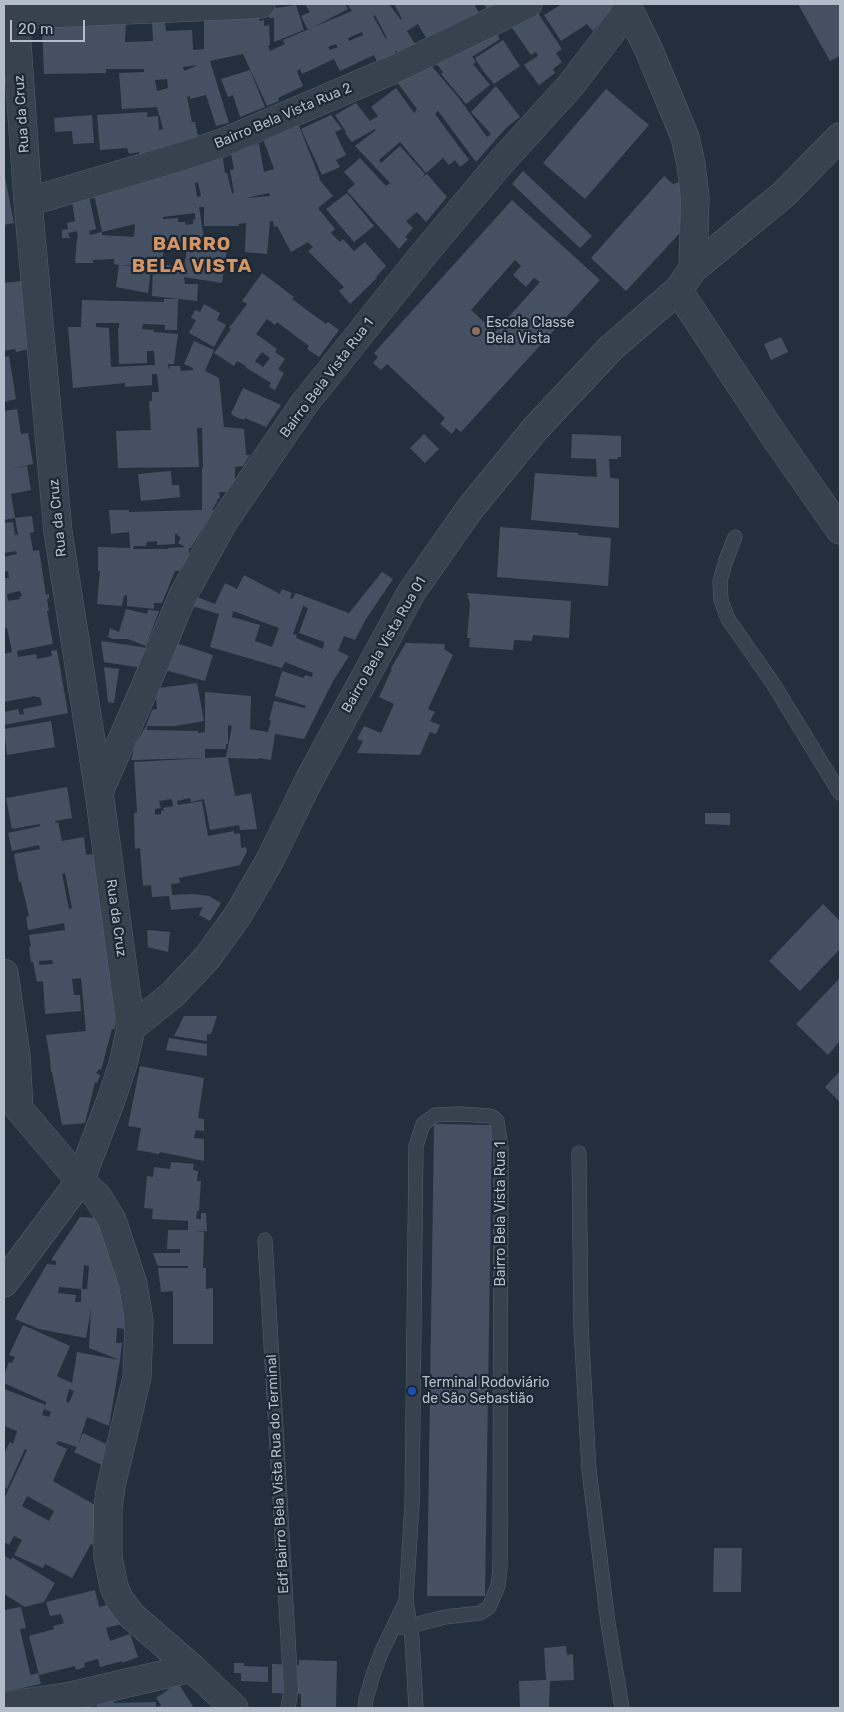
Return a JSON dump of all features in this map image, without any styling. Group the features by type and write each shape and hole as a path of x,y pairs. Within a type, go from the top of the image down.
{"street":[{"path":"15,9 261,4"},
{"name":"Bairro Bela Vista Rua 2","path":"28,202 222,143 397,68 528,4"},
{"path":"627,7 648,48 685,136 692,164 695,198 686,279 775,436 840,530"},
{"name":"Bairro Bela Vista Rua 1","path":"99,792 183,595 224,520 304,404 500,162 571,85 627,7"},
{"name":"Rua da Cruz","path":"15,9 28,202 58,532 99,792 131,1028"},
{"name":"Bairro Bela Vista Rua 01","path":"131,1028 184,983 207,958 238,915 270,860 309,780 411,593 469,510 535,429 611,348 686,279 784,194 840,138"},
{"path":"4,973 16,1056 19,1109"},
{"path":"4,1283 80,1180 117,1082 131,1028"},
{"path":"4,1086 19,1109 80,1180 97,1196 112,1220 133,1284 139,1321 137,1377 111,1486 108,1507 108,1557 110,1573 120,1600 132,1616 192,1668 234,1708"},
{"path":"4,1706 72,1696 192,1668"}],"lane":[{"path":"735,538 720,581 722,600 728,618 774,685 840,793"},
{"name":"Bairro Bela Vista Rua 1","path":"406,1602 412,1504 416,1146 422,1124 435,1115 489,1116 497,1121 502,1148 500,1568 498,1586 486,1610 480,1613 444,1617 410,1626"},
{"path":"579,1153 582,1326 589,1470 608,1623 622,1708"},
{"name":"Edf Bairro Bela Vista Rua do Terminal","path":"265,1240 291,1690 288,1708"},
{"path":"406,1602 410,1626 416,1708"},
{"path":"365,1708 373,1675 406,1602"},
{"path":"394,1628 410,1626"}],"building":[{"path":"305,4 345,4 348,9 308,30 301,16 310,12"},
{"path":"347,4 389,4 401,20 394,4 474,4 480,15 426,38 418,24 407,31 415,44 398,53 395,51 396,53 377,62 374,55 340,71 334,59 302,74 300,69 297,71 294,64 303,86 278,98 279,101 267,106 243,54 210,61 229,123 216,126 206,95 190,99 190,96 187,97 192,122 195,122 198,136 139,155 139,152 129,154 127,148 100,150 97,115 147,112 147,117 158,116 159,130 163,129 157,107 122,109 119,73 144,72 144,69 106,69 106,73 44,74 42,26 53,27 56,25 126,21 125,42 153,41 152,23 165,22 166,31 192,30 193,50 204,49 204,15 259,17 259,21 264,20 264,26 269,25 270,45 268,46 270,51 285,44 283,40 352,11","holes":["375,15 386,39 373,16","362,32 363,35 349,41 348,38","336,44 338,47 330,50 328,47","198,65 184,71 183,67","167,79 168,88 157,91 155,80"]},
{"path":"484,4 503,4 488,11"},
{"path":"562,4 611,4 613,8 593,31 587,24 561,41 544,15"},
{"path":"798,4 840,4 840,56 830,61"},
{"path":"296,5 304,30 274,42 274,18 269,18 269,9"},
{"path":"537,12 562,49 556,53 562,62 553,69 555,73 539,85 524,65 538,56 536,52 531,55 510,25"},
{"path":"495,30 500,39 472,57 476,62 473,64 490,85 466,104 441,74 443,72 434,61"},
{"path":"503,40 520,66 494,84 475,58"},
{"path":"430,64 458,97 487,137 491,134 471,112 496,86 520,117 507,127 476,162 438,111 435,114 469,160 460,167 455,160 449,165 443,158 426,173 400,142 379,160 381,163 400,146 425,174 421,178 427,174 447,197 426,222 417,212 406,221 413,228 405,237 408,239 399,249 347,191 355,184 344,172 360,158 386,186 390,183 355,146 376,130 352,142 335,115 356,103 370,121 378,116 371,107 396,88 414,113 417,109 394,78"},
{"path":"250,70 265,107 240,117 233,95 228,97 221,79"},
{"path":"606,89 649,125 585,199 543,163"},
{"path":"92,115 94,143 73,144 72,131 55,132 54,118"},
{"path":"331,115 342,129 335,132 346,155 336,160 340,167 322,175 301,129"},
{"path":"297,121 319,179 333,196 318,208 335,229 331,233 340,242 343,239 354,251 365,242 386,266 377,278 350,304 339,291 344,287 308,251 313,247 308,242 291,252 277,226 274,227 273,221 270,221 267,254 245,252 246,223 238,224 239,226 204,226 204,207 199,207 205,245 227,248 222,283 184,277 185,284 198,284 197,301 152,296 153,266 121,265 151,269 148,293 116,287 119,265 114,264 114,259 93,260 93,263 75,263 77,231 68,233 70,238 62,238 62,230 68,229 67,223 75,221 72,201 89,196 96,229 89,231 90,235 102,232 94,194 222,152 225,173 227,173 232,193 234,193 230,170 234,169 231,154 227,155 226,151 259,144 264,172 274,169 262,136","holes":["198,182 201,196 197,197 195,183","269,193 270,196 246,198","195,213 193,224 186,225 185,222 178,222 178,218 163,219 163,217","135,224 134,237 102,235 102,232","164,240 188,243 184,267 166,265 166,260 163,257"]},
{"path":"523,171 592,236 580,248 512,184"},
{"path":"664,176 673,184 679,182 682,187 684,216 679,234 626,291 591,258"},
{"path":"4,178 14,223 4,225"},
{"path":"347,193 374,226 354,242 326,209"},
{"path":"512,200 600,280 461,432 456,428 452,434 440,424 445,418 387,364 381,370 373,363 378,357 374,353","holes":["515,260 521,266 513,275 526,287 534,278 540,282 495,332 471,310"]},
{"path":"262,273 294,297 292,299 326,324 328,322 339,330 319,357 307,349 309,346 277,322 275,325 267,319 256,334 277,349 275,352 285,359 278,369 284,373 275,390 269,387 271,383 246,366 237,361 234,366 214,353 231,329 229,328 247,304 242,301","holes":["262,352 270,358 263,367 255,361"]},
{"path":"21,281 29,349 16,352 15,349 4,351 4,283"},
{"path":"164,299 178,299 177,330 165,330 165,325 143,324 142,329 178,334 174,364 168,364 169,370 170,366 180,366 181,371 193,370 193,368 184,364 194,341 214,350 205,371 219,378 224,427 244,429 246,455 250,455 243,466 235,467 235,480 227,492 219,492 220,499 217,499 212,510 214,510 191,548 189,548 189,557 179,571 175,571 162,603 154,603 154,609 127,606 127,595 124,596 122,606 97,604 100,571 98,571 98,547 130,548 129,532 111,534 109,510 129,510 129,512 202,510 202,428 197,428 199,467 118,468 116,431 151,430 149,401 152,401 152,392 159,392 157,374 152,374 152,385 125,387 125,383 73,388 68,327 81,327 82,300 164,302","holes":["96,323 119,323 119,364 147,363 147,351 154,351 155,365 111,367 109,328 96,327","175,534 178,534 181,538 178,543 185,547 133,549 134,546 146,546 147,542 157,541 157,545 175,544"]},
{"path":"204,304 220,313 217,320 226,325 214,347 189,333 196,320 191,318 195,310 200,312"},
{"path":"781,337 788,352 771,360 764,344"},
{"path":"9,356 16,399 4,402 4,357"},
{"path":"243,388 281,405 266,427 231,414"},
{"path":"17,409 21,434 28,433 33,464 11,469 27,466 31,490 11,494 15,518 4,520 4,411"},
{"path":"424,434 439,449 425,463 410,448"},
{"path":"572,434 621,436 621,457 609,459 610,478 619,479 619,528 531,520 535,473 597,477 596,459 571,458"},
{"path":"171,471 172,485 179,485 180,497 141,501 138,474"},
{"path":"32,516 34,532 30,533 33,551 39,550 46,595 49,594 47,599 49,611 47,611 53,644 17,651 18,657 36,654 37,659 52,656 51,651 57,650 68,713 4,725 4,712 18,709 20,715 24,714 23,709 42,705 40,697 35,696 4,702 4,654 12,652 7,628 4,628 4,578 9,578 8,571 4,572 4,557 17,554 16,551 4,553 4,523 13,522 15,535 18,535 15,518","holes":["20,591 22,596 19,597 20,599 8,601 7,594"]},
{"path":"500,527 578,533 578,535 611,538 608,586 497,577"},
{"path":"382,572 393,579 366,619 355,640 344,636 338,651 349,656 332,683 304,739 275,734 271,760 228,758 235,796 251,793 257,829 240,830 239,825 210,830 204,799 191,802 190,798 177,801 178,805 202,801 208,836 234,831 234,834 240,833 241,848 246,847 247,851 240,865 179,878 180,883 171,884 172,895 193,894 209,896 221,903 210,921 199,915 203,907 171,910 169,896 152,897 151,885 143,886 140,848 135,849 134,813 137,812 134,762 226,757 232,726 228,725 228,744 226,744 226,749 205,749 205,758 131,760 135,745 146,726 152,710 157,709 156,698 159,688 197,683 204,721 175,726 147,726 147,730 205,732 205,692 251,696 250,729 268,732 274,701 305,708 306,706 275,696 282,671 304,678 305,675 312,677 313,673 285,662 282,668 210,647 219,614 192,606 197,597 215,604 225,583 237,589 244,575 280,594 282,589 292,593 290,598 292,599 296,593 349,613","holes":["303,606 308,608 299,633 324,642 323,649 296,638 297,635 293,634","233,611 279,628 272,647 255,641 260,625 232,617","172,799 173,806 163,808 164,810 161,811 161,814 155,815 155,809 161,808 159,801"]},
{"path":"467,593 571,601 569,638 533,635 532,641 514,640 513,650 469,647 470,638 467,638 470,604"},
{"path":"126,609 147,614 148,610 159,611 146,646 128,639 108,637 110,628 119,632"},
{"path":"101,641 148,648 143,668 104,662"},
{"path":"173,642 213,655 205,681 165,670"},
{"path":"406,643 445,644 444,649 453,655 428,709 435,712 430,721 440,725 436,734 430,732 420,755 357,753 363,741 357,739 364,726 381,733 394,704 379,697 391,668"},
{"path":"104,667 119,669 114,703 108,702"},
{"path":"51,721 55,747 7,755 4,729"},
{"path":"67,787 72,818 55,821 56,823 58,822 62,841 84,837 86,855 94,854 116,1010 115,1029 112,1029 101,1070 99,1069 96,1073 100,1075 97,1083 95,1082 85,1123 62,1125 51,1072 46,1035 86,1031 81,978 72,979 74,995 80,995 81,1011 45,1014 43,981 37,982 33,962 31,962 29,935 65,930 64,923 28,930 26,917 29,916 21,882 19,882 14,854 40,849 39,845 12,851 8,833 40,826 40,824 12,829 6,798","holes":["65,873 72,908 69,909 62,874","52,960 53,964 39,965 39,961"]},
{"path":"705,813 730,813 730,825 705,824"},
{"path":"823,904 840,921 840,949 800,991 769,961"},
{"path":"147,930 170,932 168,952 148,947"},
{"path":"840,978 840,1041 828,1055 796,1024"},
{"path":"184,1016 217,1016 211,1034 207,1034 207,1041 174,1036"},
{"path":"169,1038 207,1044 207,1056 166,1050"},
{"path":"140,1066 204,1078 198,1118 204,1119 204,1131 196,1130 194,1138 204,1139 204,1161 160,1152 159,1154 137,1150 141,1128 128,1126"},
{"path":"840,1071 840,1102 825,1087"},
{"path":"434,1124 492,1125 485,1596 427,1596"},
{"path":"171,1162 194,1164 193,1170 198,1171 197,1181 201,1181 199,1211 197,1211 196,1219 201,1219 201,1213 206,1213 207,1231 196,1232 204,1232 203,1268 206,1268 206,1289 213,1288 213,1344 173,1344 173,1291 161,1292 158,1268 188,1268 188,1266 157,1265 153,1253 180,1253 180,1249 167,1249 168,1230 188,1230 188,1221 152,1219 153,1209 144,1208 147,1176 153,1177 154,1167 170,1169"},
{"path":"80,1217 100,1218 124,1301 124,1329 117,1328 116,1343 122,1343 120,1360 89,1348 91,1309 86,1338 39,1329 15,1319 47,1264 56,1265 56,1261 51,1260","holes":["84,1265 89,1266 87,1289 82,1289","59,1287 81,1289 81,1302 75,1302 76,1295 58,1293"]},
{"path":"23,1325 70,1346 57,1376 72,1383 77,1352 120,1360 109,1426 87,1417 78,1445 83,1433 106,1444 102,1465 74,1452 77,1447 58,1441 56,1444 67,1449 53,1481 95,1505 93,1545 91,1544 72,1578 45,1564 43,1568 14,1555 22,1540 14,1536 9,1545 4,1542 4,1496 27,1450 25,1449 7,1489 4,1487 4,1453 10,1442 13,1444 17,1431 4,1426 4,1389 46,1405 46,1402 4,1383 4,1375 9,1362 12,1363 15,1357 9,1355","holes":["69,1389 74,1391 69,1403 66,1401","44,1409 51,1412 49,1417 42,1415","27,1496 54,1511 49,1521 22,1506"]},
{"path":"714,1548 742,1548 741,1592 713,1592"},
{"path":"4,1555 11,1560 12,1557 55,1583 44,1602 25,1607 4,1594"},
{"path":"95,1590 99,1607 112,1604 122,1624 106,1628 110,1641 130,1634 138,1657 122,1663 122,1661 100,1667 98,1659 84,1663 85,1667 76,1670 75,1666 39,1675 29,1636 54,1629 53,1626 64,1623 61,1614 50,1616 46,1602"},
{"path":"21,1607 26,1628 20,1629 30,1673 31,1675 38,1673 41,1684 4,1692 4,1610"},
{"path":"566,1646 567,1655 573,1654 574,1680 550,1681 549,1708 520,1708 519,1681 546,1680 544,1648"},
{"path":"299,1660 337,1661 336,1708 301,1708 301,1694 272,1693 272,1664 299,1665"},
{"path":"234,1663 244,1663 244,1666 268,1667 268,1682 241,1681 241,1673 234,1673"},
{"path":"178,1683 194,1708 157,1708 161,1705 156,1698"},
{"path":"114,1699 114,1703 156,1702 156,1708 93,1708 97,1707 96,1704"}],"place":[{"name":"Escola Classe Bela Vista","path":"476,331"},
{"name":"Terminal Rodoviário de São Sebastião","path":"412,1391"}],"district":[{"name":"BAIRRO BELA VISTA","path":"192,256"}]}
